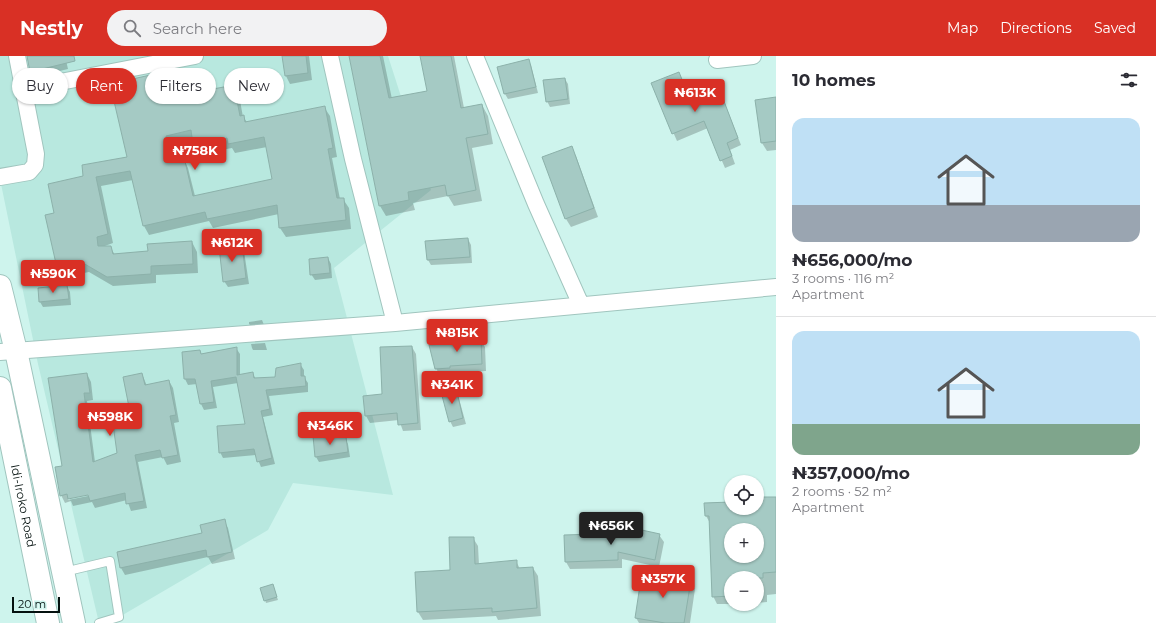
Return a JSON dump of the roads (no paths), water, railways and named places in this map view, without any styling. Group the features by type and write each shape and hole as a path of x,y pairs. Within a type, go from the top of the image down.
{"highway":[{"path":"0,286 8,352 63,572 74,623"},
{"name":"Idi-Iroko Road","path":"0,388 6,442 48,623"}],"street":[{"path":"17,56 20,68"},
{"path":"68,81 195,56"},
{"path":"330,56 353,159 394,323"},
{"path":"475,56 536,204 581,305"},
{"path":"718,60 753,56"},
{"path":"0,177 29,172 35,165 36,154 27,104"},
{"path":"8,352 394,323 776,287"}],"lane":[{"path":"63,572 110,561 119,617 99,623"}]}
